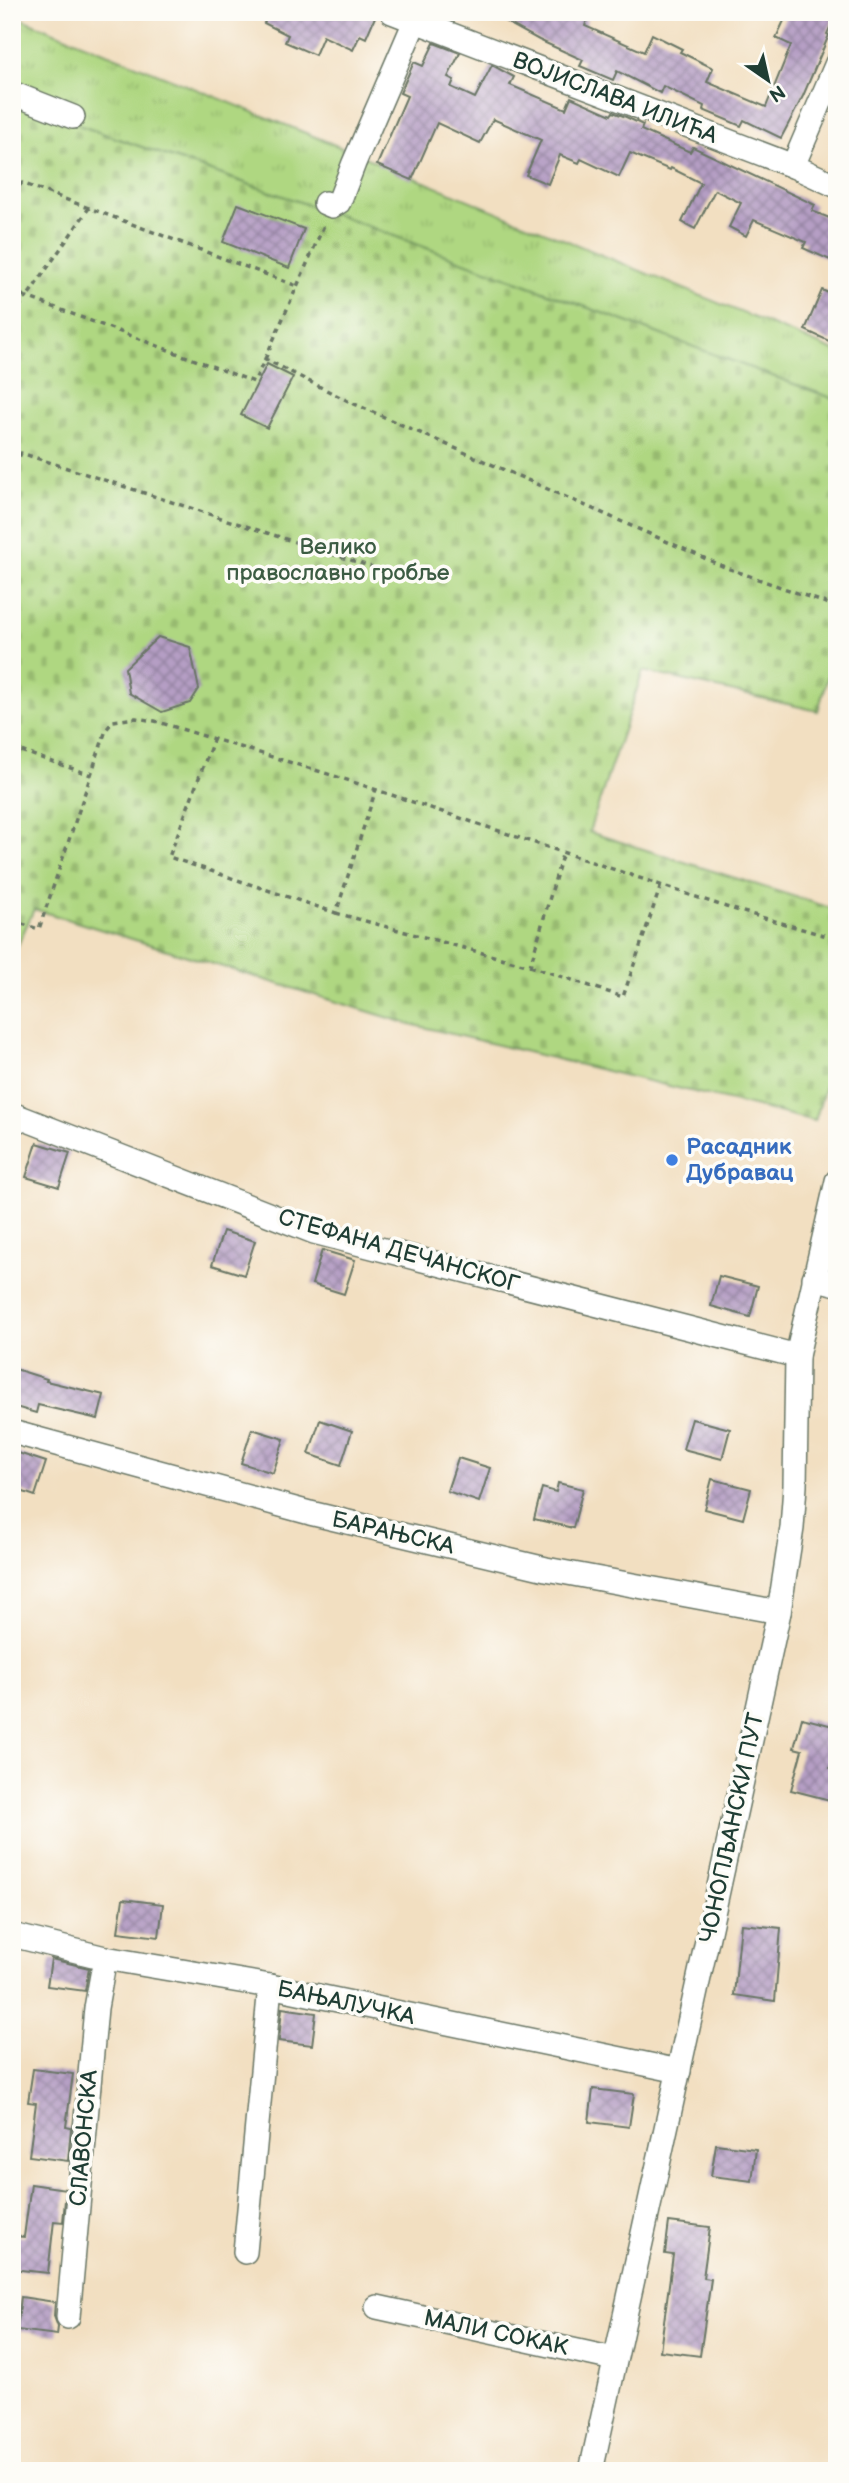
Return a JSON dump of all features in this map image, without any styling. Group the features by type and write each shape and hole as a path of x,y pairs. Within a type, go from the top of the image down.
{"street":[{"name":"ВОЈИСЛАВА ИЛИЋА","path":"392,12 417,17 793,166 837,186"},
{"path":"329,204 339,202 417,17"},
{"path":"793,166 837,63"},
{"path":"12,93 73,117"},
{"name":"СТЕФАНА ДЕЧАНСКОГ","path":"12,1114 314,1232 797,1356"},
{"name":"ЧОНОПЉАНСКИ ПУТ","path":"591,2471 779,1612 792,1528 795,1486 797,1356 837,1181"},
{"path":"814,1278 837,1284"},
{"name":"БАРАЊСКА","path":"12,1432 310,1513 546,1569 779,1612"},
{"name":"БАЊАЛУЧКА","path":"12,1935 104,1958 270,1986 679,2070"},
{"name":"СЛАВОНСКА","path":"68,2317 96,2008 104,1958"},
{"path":"245,2252 270,1986"},
{"name":"МАЛИ СОКАК","path":"377,2307 614,2359"}],"path":[{"path":"12,194 22,183 297,286"},
{"path":"12,291 254,382 297,286 329,204"},
{"path":"12,315 89,208"},
{"path":"265,359 350,402 727,568 837,607"},
{"path":"12,475 21,453 372,567"},
{"path":"12,921 39,929 106,730 113,721 136,718 214,738 376,789 726,907 837,939"},
{"path":"214,738 169,857 336,913 530,966 623,997 661,885"},
{"path":"12,748 91,775"},
{"path":"336,913 376,789"},
{"path":"530,966 563,852"}],"green space":[{"path":"12,15 837,352 837,400 340,216 12,102"},
{"name":"Велико православно гробље","path":"12,102 340,216 837,400 837,643 818,711 643,671 589,832 837,910 837,1045 815,1121 406,1023 34,909 12,958"}],"building":[{"path":"269,12 364,12 375,17 366,38 360,35 353,50 323,36 315,55 285,42 288,35 264,23"},
{"path":"488,12 570,12 587,20 585,26 644,52 652,34 713,68 707,82 766,107 791,45 776,38 788,12 837,12 803,96 781,138 744,120 741,126 703,110 704,106 663,86 660,93 617,71 613,80 580,66 583,60"},
{"path":"434,43 460,53 448,77 454,80 451,87 475,98 492,65 514,77 510,85 566,109 571,97 611,115 613,112 626,117 643,125 641,130 690,152 693,147 815,205 812,211 837,221 837,263 803,248 806,242 754,220 746,236 729,227 741,203 715,190 695,229 682,222 701,183 671,168 670,170 630,153 619,177 581,159 579,163 560,155 548,184 526,175 541,140 493,119 480,143 437,123 412,180 377,165 407,96 400,93 414,62 423,66"},
{"path":"238,204 304,229 289,268 223,242"},
{"path":"822,290 837,297 837,330 831,342 805,330"},
{"path":"267,364 293,377 267,428 241,415"},
{"path":"158,637 190,647 199,689 190,703 162,712 129,693 125,668"},
{"path":"37,1143 70,1153 59,1187 26,1177"},
{"path":"223,1231 255,1241 244,1275 212,1265"},
{"path":"322,1250 355,1260 344,1294 312,1284"},
{"path":"719,1276 758,1286 750,1317 711,1306"},
{"path":"12,1368 47,1379 46,1381 104,1395 98,1419 38,1405 36,1413 12,1406"},
{"path":"692,1419 730,1429 722,1459 683,1449"},
{"path":"320,1420 352,1431 341,1465 309,1454"},
{"path":"252,1429 284,1439 273,1473 241,1463"},
{"path":"12,1451 46,1462 35,1496 12,1488"},
{"path":"458,1458 490,1468 479,1502 447,1491"},
{"path":"712,1479 751,1489 743,1519 704,1509"},
{"path":"558,1483 583,1489 573,1528 534,1519 542,1488 556,1492"},
{"path":"802,1718 837,1727 837,1744 830,1768 837,1769 837,1774 830,1800 791,1790 802,1750 794,1748"},
{"path":"123,1899 163,1904 159,1937 118,1932"},
{"path":"741,1924 781,1928 775,2001 734,1995"},
{"path":"51,1959 89,1968 85,1991 47,1986"},
{"path":"282,2008 316,2013 312,2045 279,2041"},
{"path":"33,2069 73,2074 66,2127 71,2128 68,2161 29,2156 36,2103 28,2102"},
{"path":"593,2089 634,2094 629,2127 589,2122"},
{"path":"716,2144 756,2149 752,2181 711,2176"},
{"path":"31,2184 66,2189 63,2222 54,2221 48,2273 12,2269 12,2236 24,2237"},
{"path":"669,2222 710,2227 703,2278 711,2279 700,2356 660,2351 673,2255 665,2254"},
{"path":"21,2297 55,2302 57,2335 17,2330"}],"place":[{"name":"Расадник Дубравац","path":"672,1160"}]}
